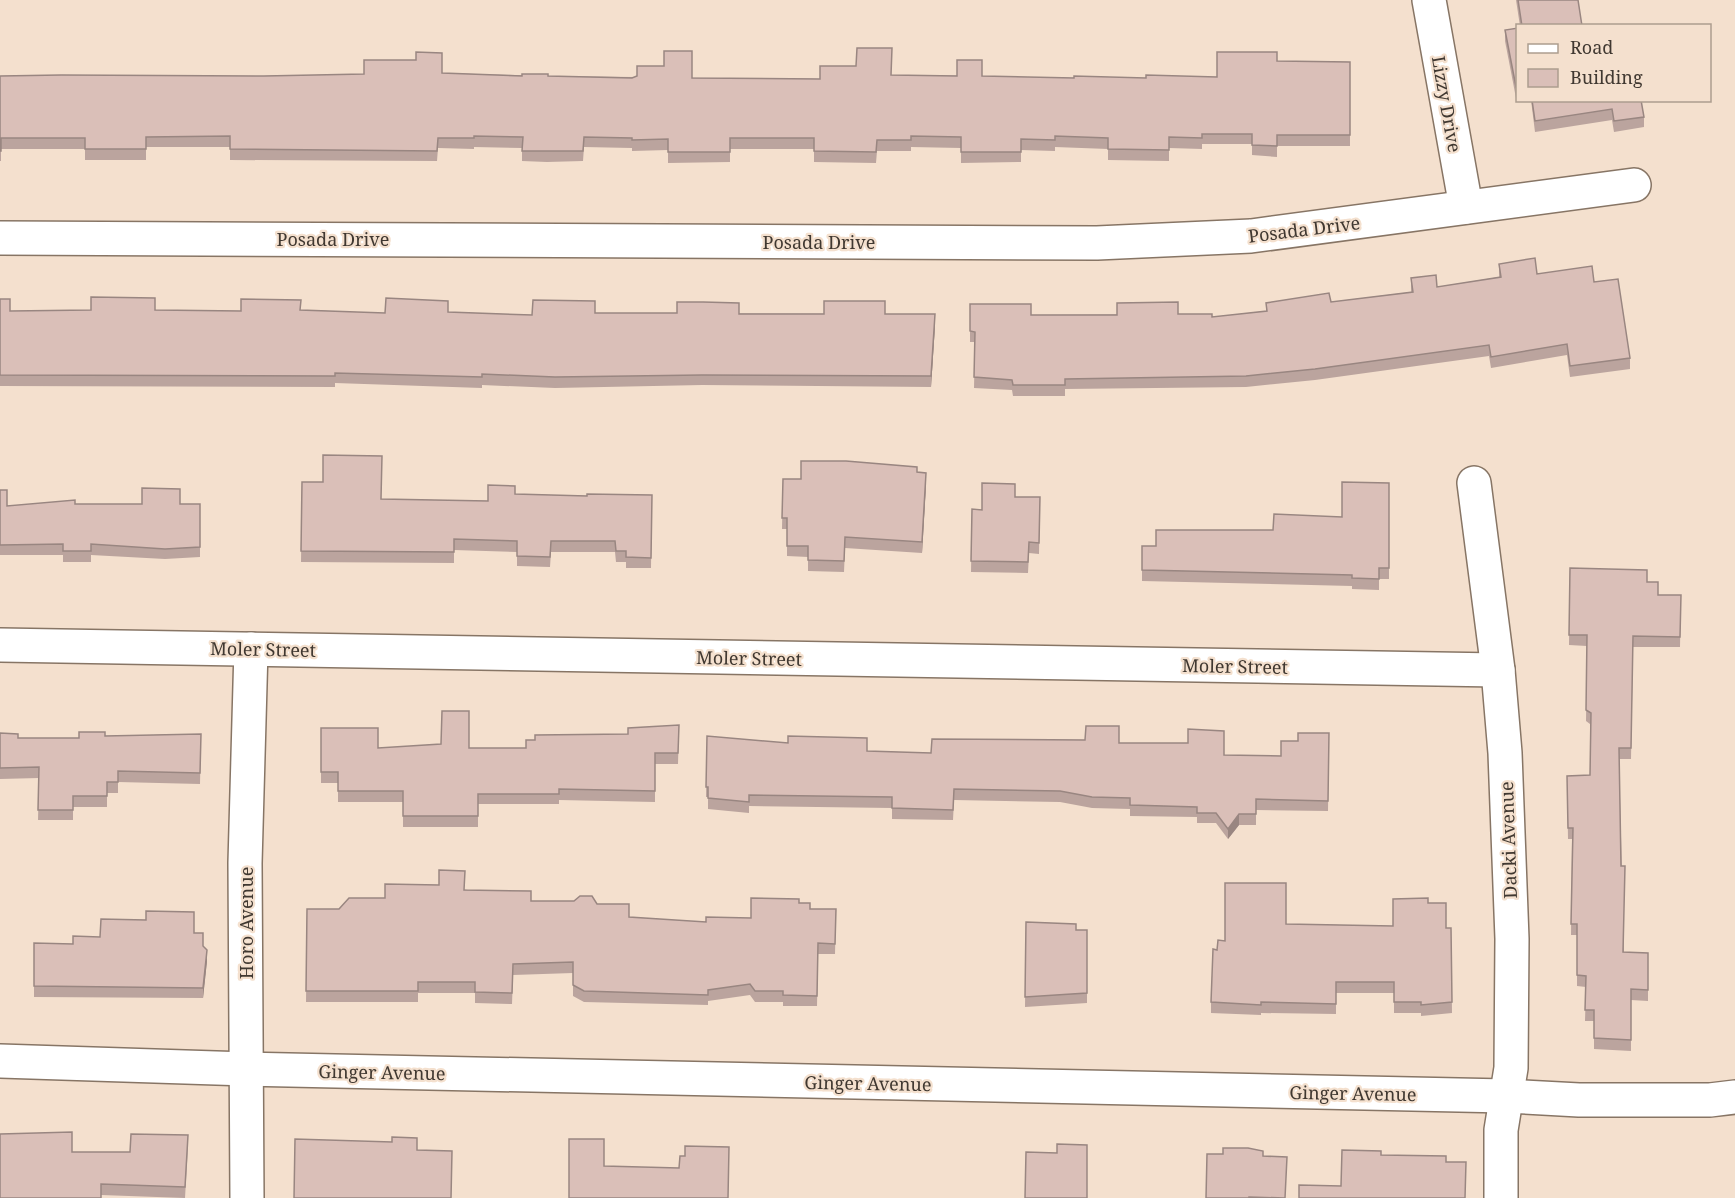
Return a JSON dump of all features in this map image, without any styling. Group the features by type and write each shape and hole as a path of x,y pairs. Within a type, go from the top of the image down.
{"street":[{"name":"Lizzy Drive","path":"1429,0 1466,207"},
{"name":"Posada Drive","path":"0,238 1097,243 1251,236 1634,185"},
{"name":"Dacki Avenue","path":"1474,483 1498,670 1506,753 1512,939 1511,1068 1501,1130 1501,1198"},
{"name":"Moler Street","path":"0,645 1498,670"},
{"name":"Horo Avenue","path":"247,1198 245,863 251,649"},
{"name":"Ginger Avenue","path":"0,1061 247,1069 1506,1096 1579,1100 1710,1100 1735,1097"}],"building":[{"path":"1518,0 1578,0 1582,24 1522,24"},
{"path":"1516,28 1516,87 1505,30"},
{"path":"857,48 892,48 891,75 957,76 957,60 982,60 982,76 1217,77 1217,52 1277,52 1277,61 1350,62 1350,135 1277,135 1277,146 1252,145 1252,134 1202,134 1202,138 1169,137 1169,150 1108,149 1108,138 1055,136 1055,140 1021,139 1021,152 961,152 961,137 911,136 911,140 877,140 876,152 814,151 814,138 730,138 730,152 668,152 668,139 632,140 632,138 584,137 583,151 522,151 523,137 474,136 474,138 438,138 437,151 230,149 230,136 146,137 146,149 85,149 85,138 1,138 0,151 0,76 364,74 364,60 416,60 416,52 442,53 442,73 632,78 637,76 637,66 664,66 664,51 692,51 692,78 820,79 820,66 856,66"},
{"path":"1532,102 1641,102 1644,117 1614,121 1612,109 1535,121"},
{"path":"1535,258 1537,274 1592,266 1594,282 1618,279 1630,358 1570,366 1567,344 1491,357 1489,345 1246,376 1065,379 1065,385 1013,385 1012,380 974,377 975,332 970,331 970,304 1031,304 1031,315 1117,315 1117,303 1178,302 1178,314 1212,314 1212,317 1267,311 1266,303 1329,293 1331,302 1413,292 1411,278 1436,275 1437,287 1501,277 1499,264"},
{"path":"91,297 155,298 155,310 241,311 241,299 301,300 300,310 385,313 386,298 448,301 448,312 532,315 533,300 595,301 595,313 677,313 677,302 739,303 739,314 824,314 824,301 885,301 885,314 935,314 931,376 555,377 482,374 482,377 335,373 335,376 0,375 0,299 10,299 10,311 91,310"},
{"path":"323,455 382,456 381,499 488,501 488,485 515,486 515,494 652,495 651,558 626,557 626,551 616,551 615,541 551,541 550,557 517,556 517,541 454,539 454,552 301,551 302,482 323,482"},
{"path":"801,461 846,461 917,467 917,472 926,473 922,542 845,537 844,561 808,560 808,546 787,546 787,518 782,518 783,479 801,479"},
{"path":"1342,482 1389,483 1389,568 1379,568 1379,579 1352,578 1352,575 1142,570 1142,546 1156,546 1156,530 1273,530 1274,514 1342,517"},
{"path":"982,483 1015,484 1015,497 1040,497 1039,543 1029,542 1028,562 971,561 972,509 982,510"},
{"path":"142,488 180,489 180,504 200,504 200,547 165,549 91,544 91,551 63,551 63,544 0,545 0,490 7,490 7,506 75,500 75,504 142,504"},
{"path":"1570,568 1647,570 1647,582 1658,582 1658,595 1681,595 1680,637 1633,636 1631,748 1619,748 1621,866 1625,866 1623,952 1648,953 1648,990 1631,989 1631,1040 1594,1038 1594,1010 1585,1010 1586,976 1577,975 1577,924 1571,924 1573,828 1568,828 1567,776 1590,775 1591,713 1586,710 1587,635 1569,635"},
{"path":"442,711 469,711 469,748 526,748 526,740 535,740 535,735 628,734 628,728 679,725 678,753 655,753 655,791 559,789 559,794 478,794 478,816 403,816 403,791 338,791 338,772 321,772 321,728 378,728 378,748 441,744"},
{"path":"1086,726 1119,726 1119,743 1188,743 1188,729 1224,731 1224,755 1281,756 1281,741 1298,741 1298,733 1329,733 1328,801 1256,799 1256,814 1239,814 1228,829 1216,813 1197,813 1197,807 1130,805 1130,798 1092,797 1060,791 954,789 953,810 892,808 892,797 749,795 749,802 708,798 708,787 706,787 707,736 788,743 788,736 867,738 867,751 931,753 932,739 1085,740"},
{"path":"79,732 105,732 105,736 201,734 200,773 118,771 118,782 107,782 107,796 73,796 73,810 38,810 39,767 0,768 0,733 18,734 18,738 79,738"},
{"path":"439,870 465,871 464,890 531,891 531,901 574,901 580,896 592,896 597,904 629,904 629,917 706,922 706,917 751,918 751,898 799,899 799,903 810,903 810,909 836,909 835,944 818,943 817,996 783,995 783,991 755,991 750,984 708,990 708,995 584,991 573,985 573,962 513,964 512,993 475,992 475,982 418,982 418,991 306,991 307,909 339,909 349,898 385,898 385,884 439,885"},
{"path":"1225,883 1286,883 1286,924 1393,926 1393,899 1428,898 1428,903 1446,903 1446,928 1451,928 1452,1002 1421,1005 1421,1002 1394,1002 1394,982 1336,982 1336,1004 1261,1002 1261,1005 1211,1002 1213,949 1217,950 1218,940 1225,941"},
{"path":"146,911 194,912 194,933 203,933 203,946 207,950 203,988 34,986 34,943 73,944 73,936 100,937 101,919 146,920"},
{"path":"1026,922 1076,924 1076,930 1087,930 1087,993 1025,997"},
{"path":"72,1132 72,1152 130,1152 131,1134 188,1135 185,1187 101,1184 101,1198 0,1198 0,1134"},
{"path":"392,1137 417,1138 417,1150 452,1151 451,1198 294,1198 295,1139 392,1142"},
{"path":"569,1139 604,1139 604,1166 679,1168 680,1156 685,1156 685,1146 729,1147 728,1198 569,1198"},
{"path":"1057,1144 1087,1145 1087,1198 1025,1198 1026,1152 1057,1153"},
{"path":"1223,1148 1248,1148 1263,1151 1263,1156 1287,1157 1285,1198 1206,1198 1207,1154 1223,1154"},
{"path":"1342,1150 1381,1151 1381,1155 1446,1156 1446,1162 1466,1162 1465,1198 1299,1198 1299,1185 1341,1186"}]}
